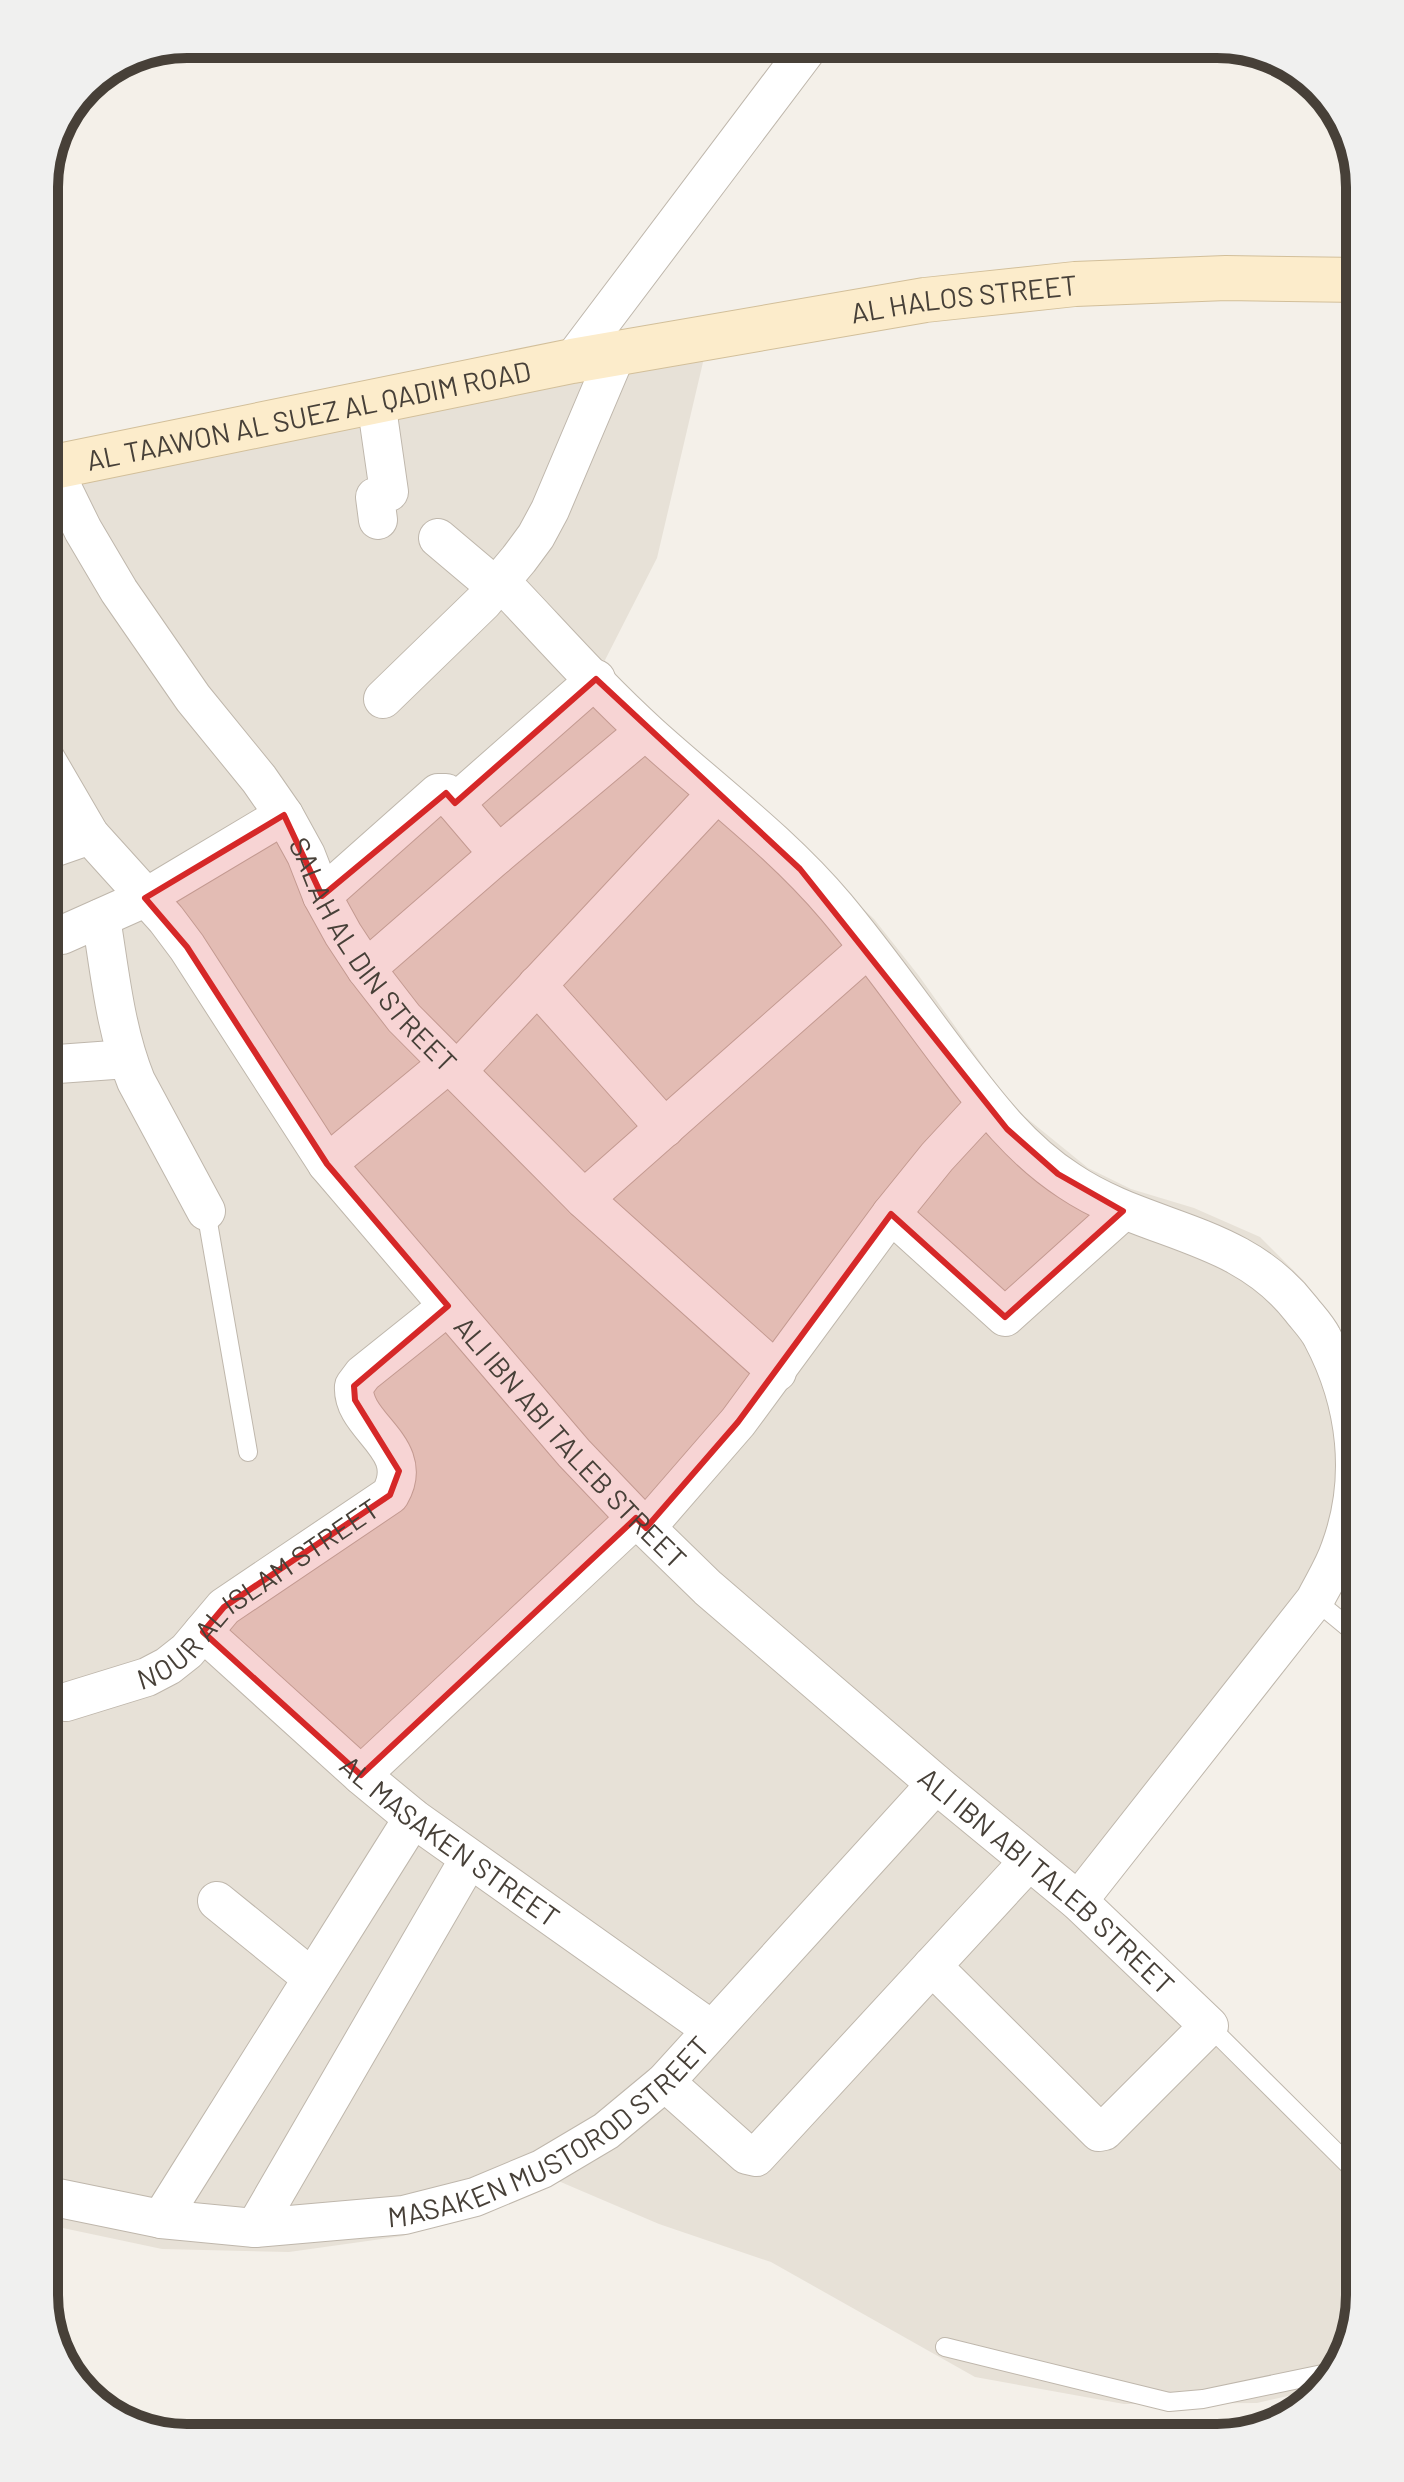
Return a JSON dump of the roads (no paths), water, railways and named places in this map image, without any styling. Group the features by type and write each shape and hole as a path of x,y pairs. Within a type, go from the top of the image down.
{"street":[{"path":"572,361 800,58"},
{"name":"AL HALOS STREET","path":"572,361 925,300 1075,284 1226,278 1346,280"},
{"path":"383,699 498,585 528,548 550,510 617,352"},
{"name":"AL TAAWON AL SUEZ AL QADIM ROAD","path":"58,466 572,361"},
{"path":"376,401 389,492 375,497 378,520"},
{"name":"SALAH AL DIN STREET","path":"58,486 157,650 284,815 306,855 322,896 366,969 404,1018 584,1199 777,1372"},
{"path":"438,538 498,585 645,731 760,829 800,869 868,948 1007,1129 1049,1167 1085,1193 1123,1211 1191,1234 1242,1256 1286,1290 1321,1334 1346,1395"},
{"path":"455,803 596,679"},
{"path":"366,969 645,731"},
{"name":"ALI IBN ABI TALEB STREET","path":"58,780 90,835 187,947 327,1164 574,1453 708,1588 1078,1901 1209,2026"},
{"path":"322,896 438,793 446,793 495,850 496,856"},
{"path":"327,1164 453,1067 537,985 716,794"},
{"path":"62,935 145,898 284,815"},
{"path":"58,846 90,835"},
{"path":"101,918 127,1059 206,1211"},
{"path":"584,1199 868,948"},
{"path":"537,985 665,1128"},
{"path":"58,1064 127,1059"},
{"path":"361,1775 641,1523 738,1422 891,1214 937,1157 986,1104"},
{"path":"891,1214 1005,1317 1123,1211"},
{"name":"NOUR AL ISLAM STREET","path":"66,1702 147,1677 168,1666 187,1651 224,1607 390,1495 397,1484 399,1471 395,1458 355,1400 354,1386 363,1374 448,1306"},
{"path":"1078,1901 1315,1600 1340,1550 1346,1527"},
{"name":"AL MASAKEN STREET","path":"203,1632 413,1818 712,2030"},
{"name":"MASAKEN MUSTOROD STREET","path":"58,2198 161,2219 255,2228 404,2215 475,2197 542,2169 606,2131 665,2082 936,1784"},
{"path":"161,2219 413,1818"},
{"path":"255,2228 469,1859"},
{"path":"665,2082 747,2155 756,2157 1029,1861"},
{"path":"217,1901 312,1978"},
{"path":"932,1966 1099,2132 1104,2131 1209,2026"}],"lane":[{"path":"206,1211 248,1452"},
{"path":"1315,1600 1346,1625"},
{"path":"1209,2026 1346,2162"},
{"path":"945,2347 1169,2402 1203,2399 1318,2375"}]}
